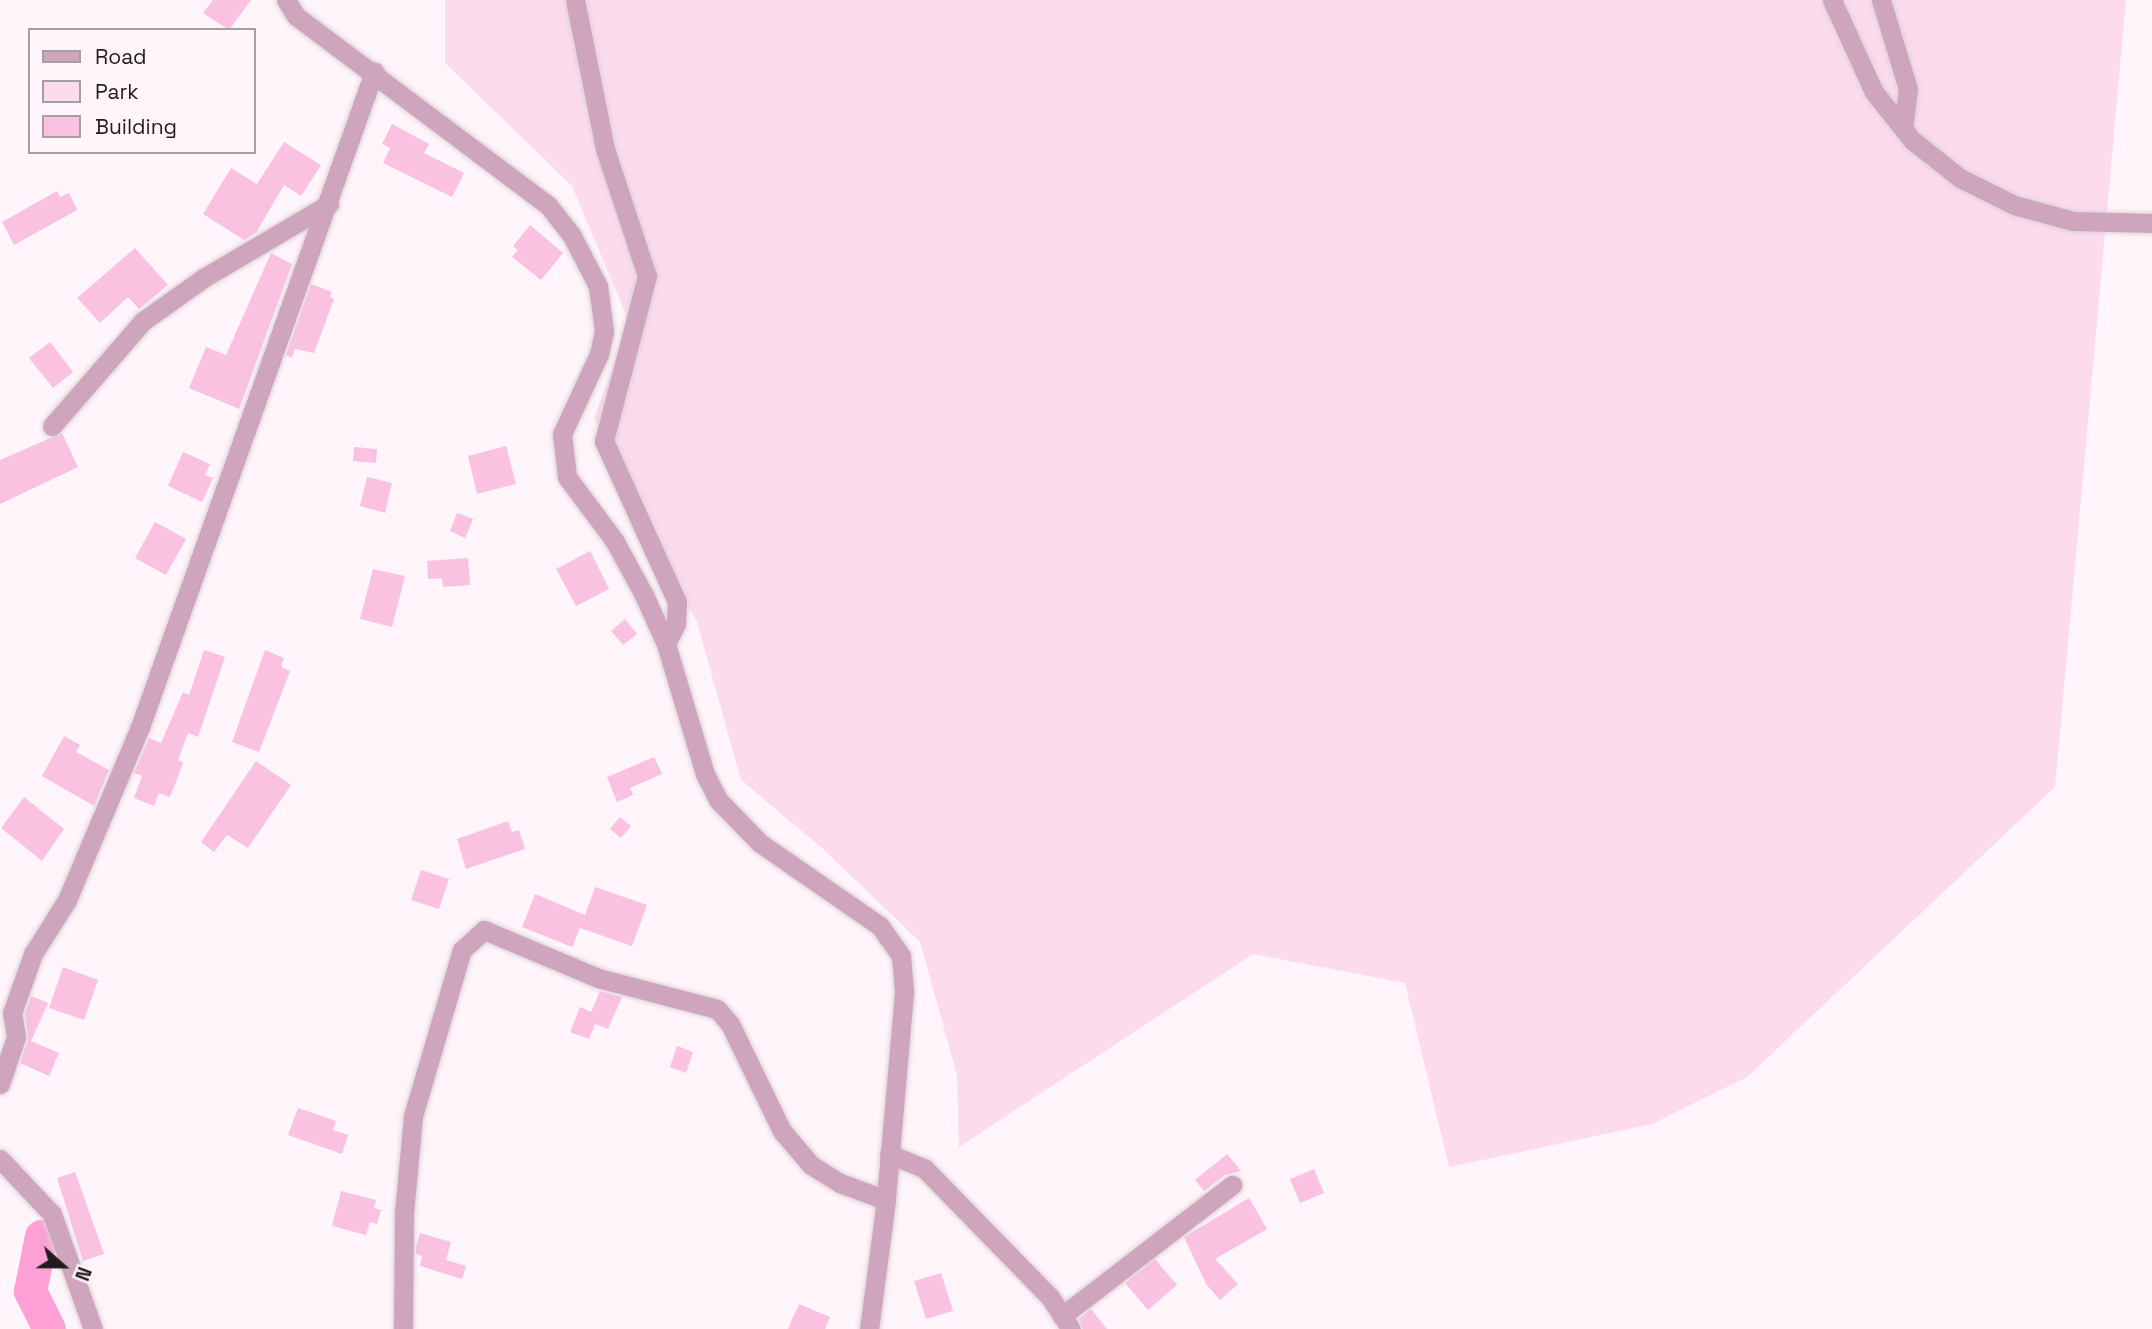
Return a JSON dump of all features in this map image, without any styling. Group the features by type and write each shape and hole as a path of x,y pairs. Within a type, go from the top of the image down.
{"street":[{"path":"286,0 296,16 548,205 572,234 598,286 604,331 599,354 566,420 563,463 567,477 614,540 666,644 705,774 718,800 760,843 880,926 901,956 904,993 886,1200 869,1329"},
{"path":"575,0 605,149 647,276 604,441 677,602 676,624 666,644"},
{"path":"1832,0 1874,92 1903,128 1960,178 2014,205 2073,221 2152,223"},
{"path":"1881,0 1908,89 1903,128"},
{"path":"0,1084 16,1037 12,1013 33,954 67,900 140,727 374,72"},
{"path":"52,426 143,321 205,276 329,204"},
{"path":"403,1329 404,1213 413,1116 462,950 484,930 598,978 717,1009 730,1024 782,1131 811,1166 840,1183 886,1200"},
{"path":"890,1154 924,1168 1050,1297 1067,1323 1231,1185"},
{"path":"0,1159 52,1214 93,1329"}],"green space":[{"path":"445,0 2126,0 2055,787 1747,1077 1652,1124 1449,1167 1405,983 1253,954 959,1147 957,1075 920,942 822,848 741,780 697,622 655,550 594,418 630,324 572,186 445,63"}],"building":[{"path":"213,0 251,0 230,28 226,28 203,13"},
{"path":"392,124 429,144 424,153 464,173 452,197 383,163 390,148 382,144"},
{"path":"284,142 321,165 301,196 284,185 256,233 244,240 203,214 231,168 257,184"},
{"path":"57,191 60,197 69,193 77,210 14,245 2,222"},
{"path":"530,225 563,253 541,280 512,257 518,250 513,246"},
{"path":"135,248 168,285 139,309 128,297 100,323 77,298"},
{"path":"271,253 292,264 239,409 189,388 206,347 226,355"},
{"path":"311,284 332,292 330,297 334,299 314,353 295,349 292,358 286,355"},
{"path":"50,342 73,372 53,388 29,358"},
{"path":"62,433 78,467 0,504 0,460"},
{"path":"506,446 516,484 477,494 468,456"},
{"path":"354,447 377,449 376,463 353,461"},
{"path":"183,452 210,464 205,475 213,478 202,502 168,486"},
{"path":"367,477 392,483 385,513 360,506"},
{"path":"457,513 473,519 465,538 450,531"},
{"path":"155,522 186,539 166,575 135,558"},
{"path":"590,551 609,589 576,606 556,569"},
{"path":"468,558 470,585 443,587 442,578 428,579 427,561"},
{"path":"373,569 405,576 392,627 360,619"},
{"path":"625,619 637,634 623,645 611,631"},
{"path":"204,650 225,657 198,737 188,733 178,760 183,763 170,797 159,793 154,806 134,798 142,776 134,773 149,738 161,743 183,692 189,695"},
{"path":"265,650 284,658 281,667 290,671 259,752 232,742"},
{"path":"64,736 80,745 76,752 109,770 94,806 42,776"},
{"path":"654,757 662,774 630,788 633,795 617,802 607,777"},
{"path":"256,761 291,785 248,848 227,835 214,852 201,842"},
{"path":"24,797 64,829 42,861 1,828"},
{"path":"620,817 631,826 621,838 610,829"},
{"path":"508,821 512,832 519,830 525,849 466,869 457,839"},
{"path":"421,870 449,879 439,909 411,900"},
{"path":"595,887 647,905 632,946 580,928 572,947 522,927 535,894 585,915"},
{"path":"63,967 98,980 84,1020 49,1008"},
{"path":"600,991 622,997 608,1029 595,1024 589,1039 570,1032 580,1007 591,1012"},
{"path":"31,996 48,1003 31,1041 59,1053 49,1076 20,1063 28,1040 25,1014"},
{"path":"677,1046 693,1052 686,1073 670,1067"},
{"path":"298,1108 336,1121 333,1130 348,1135 342,1154 288,1135"},
{"path":"1227,1154 1241,1171 1225,1175 1204,1191 1195,1180"},
{"path":"1314,1169 1324,1193 1300,1203 1290,1179"},
{"path":"75,1172 104,1254 83,1261 57,1178"},
{"path":"341,1191 376,1200 374,1208 381,1210 377,1224 370,1222 366,1235 332,1226"},
{"path":"1249,1198 1267,1229 1215,1259 1238,1284 1220,1300 1206,1284 1184,1237"},
{"path":"420,1233 451,1242 446,1260 466,1266 462,1279 420,1266 422,1256 416,1254 416,1247"},
{"path":"1155,1259 1177,1285 1148,1310 1125,1283"},
{"path":"941,1273 953,1311 926,1319 914,1281"},
{"path":"799,1304 830,1317 825,1329 788,1329"},
{"path":"1091,1309 1107,1329 1083,1329 1079,1319"}],"waterway":[{"path":"41,1236 30,1291 49,1329"}]}
